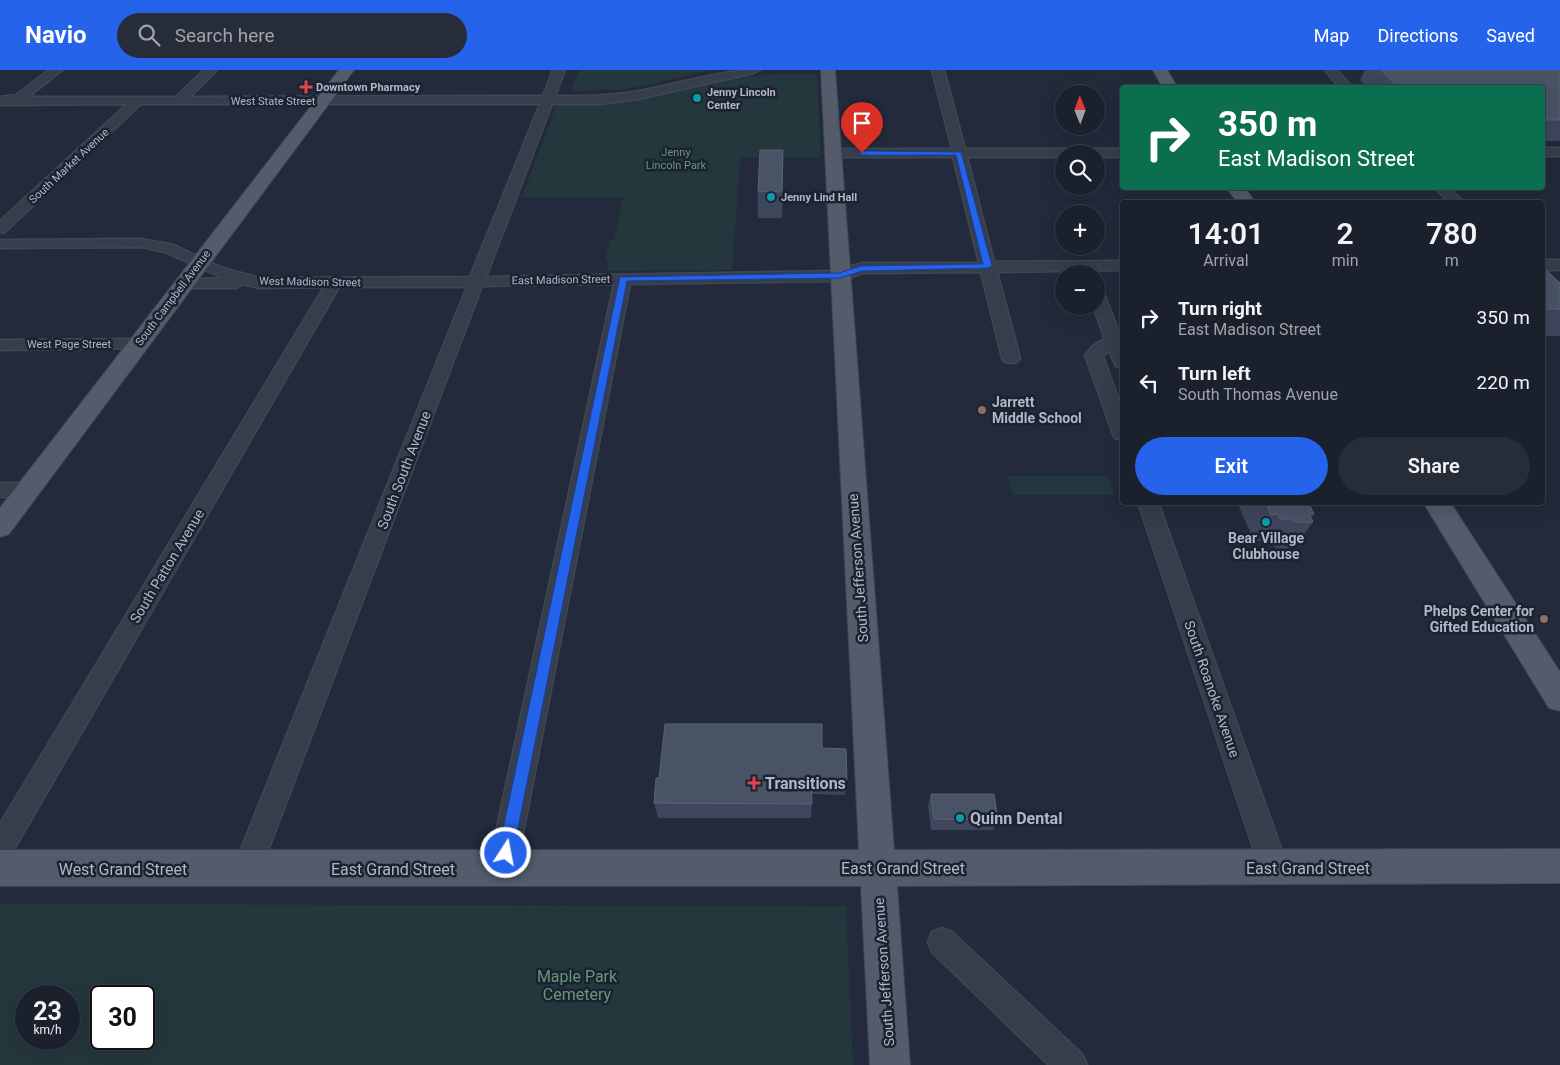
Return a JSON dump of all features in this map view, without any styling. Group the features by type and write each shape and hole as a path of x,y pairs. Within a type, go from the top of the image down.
{"main road":[{"name":"South Campbell Avenue","path":"0,527 347,70"},
{"name":"South Jefferson Avenue","path":"828,70 890,1065"},
{"path":"1160,70 1169,85"},
{"path":"1438,505 1560,698"},
{"name":"East Grand Street","path":"247,869 1560,866"},
{"name":"West Grand Street","path":"0,868 247,869"}],"street":[{"path":"0,109 5,101 20,98 56,70"},
{"path":"178,102 211,70"},
{"name":"South South Avenue","path":"247,869 478,281 489,244 558,70"},
{"name":"West State Street","path":"5,101 600,100 638,95 754,70"},
{"path":"938,70 1011,358"},
{"path":"1331,70 1344,85"},
{"name":"South Market Avenue","path":"0,229 137,102"},
{"path":"1545,152 1560,152"},
{"path":"832,153 1120,153"},
{"path":"1444,190 1454,200"},
{"name":"West Madison Street","path":"0,244 141,243 169,248 236,278 259,283 478,281"},
{"path":"1545,266 1560,265"},
{"name":"East Madison Street","path":"478,281 840,276 861,268 988,266 1055,269"},
{"name":"East Madison Street","path":"1105,268 1120,266"},
{"path":"502,869 623,279"},
{"path":"184,283 259,283"},
{"name":"South Patton Avenue","path":"0,849 334,283"},
{"path":"1104,315 1120,356"},
{"path":"1115,341 1098,350 1094,357 1120,428"},
{"name":"West Page Street","path":"0,345 138,344"},
{"path":"0,490 29,490"},
{"name":"South Roanoke Avenue","path":"1154,505 1274,868"},
{"path":"942,942 1071,1065"}],"green space":[{"path":"579,70 713,70 627,89 571,91"},
{"name":"Jenny Lincoln Park","path":"775,74 817,74 821,157 740,158 732,270 607,271 609,261 605,261 610,240 614,240 623,197 522,197 556,106 638,100 736,78"},
{"path":"1008,476 1108,476 1114,495 1012,495"},
{"name":"Maple Park Cemetery","path":"0,904 846,906 853,1065 0,1065"}],"building":[{"path":"1381,70 1560,70 1560,120 1545,120 1545,85 1396,85"},
{"path":"760,150 783,150 782,192 758,191"},
{"path":"1545,269 1560,283 1560,309 1545,309"},
{"path":"1267,505 1310,505 1314,514 1309,514 1313,522 1295,522 1290,519 1280,519 1278,514 1271,515"},
{"name":"Transitions","path":"665,724 822,724 822,748 846,749 847,780 811,779 812,804 654,803 656,778 659,778"},
{"path":"931,794 994,794 998,820 934,819"}],"place":[{"name":"Downtown Pharmacy","path":"306,87"},
{"name":"Jenny Lincoln Center","path":"697,98"},
{"name":"Jenny Lind Hall","path":"771,197"},
{"name":"Jarrett Middle School","path":"982,410"},
{"name":"Bear Village Clubhouse","path":"1266,522"},
{"name":"Phelps Center for Gifted Education","path":"1544,619"},
{"name":"Transitions","path":"754,783"},
{"name":"Quinn Dental","path":"960,818"}],"route":[{"path":"506,853 623,279 840,276 861,268 988,266 958,153 862,153"}]}
